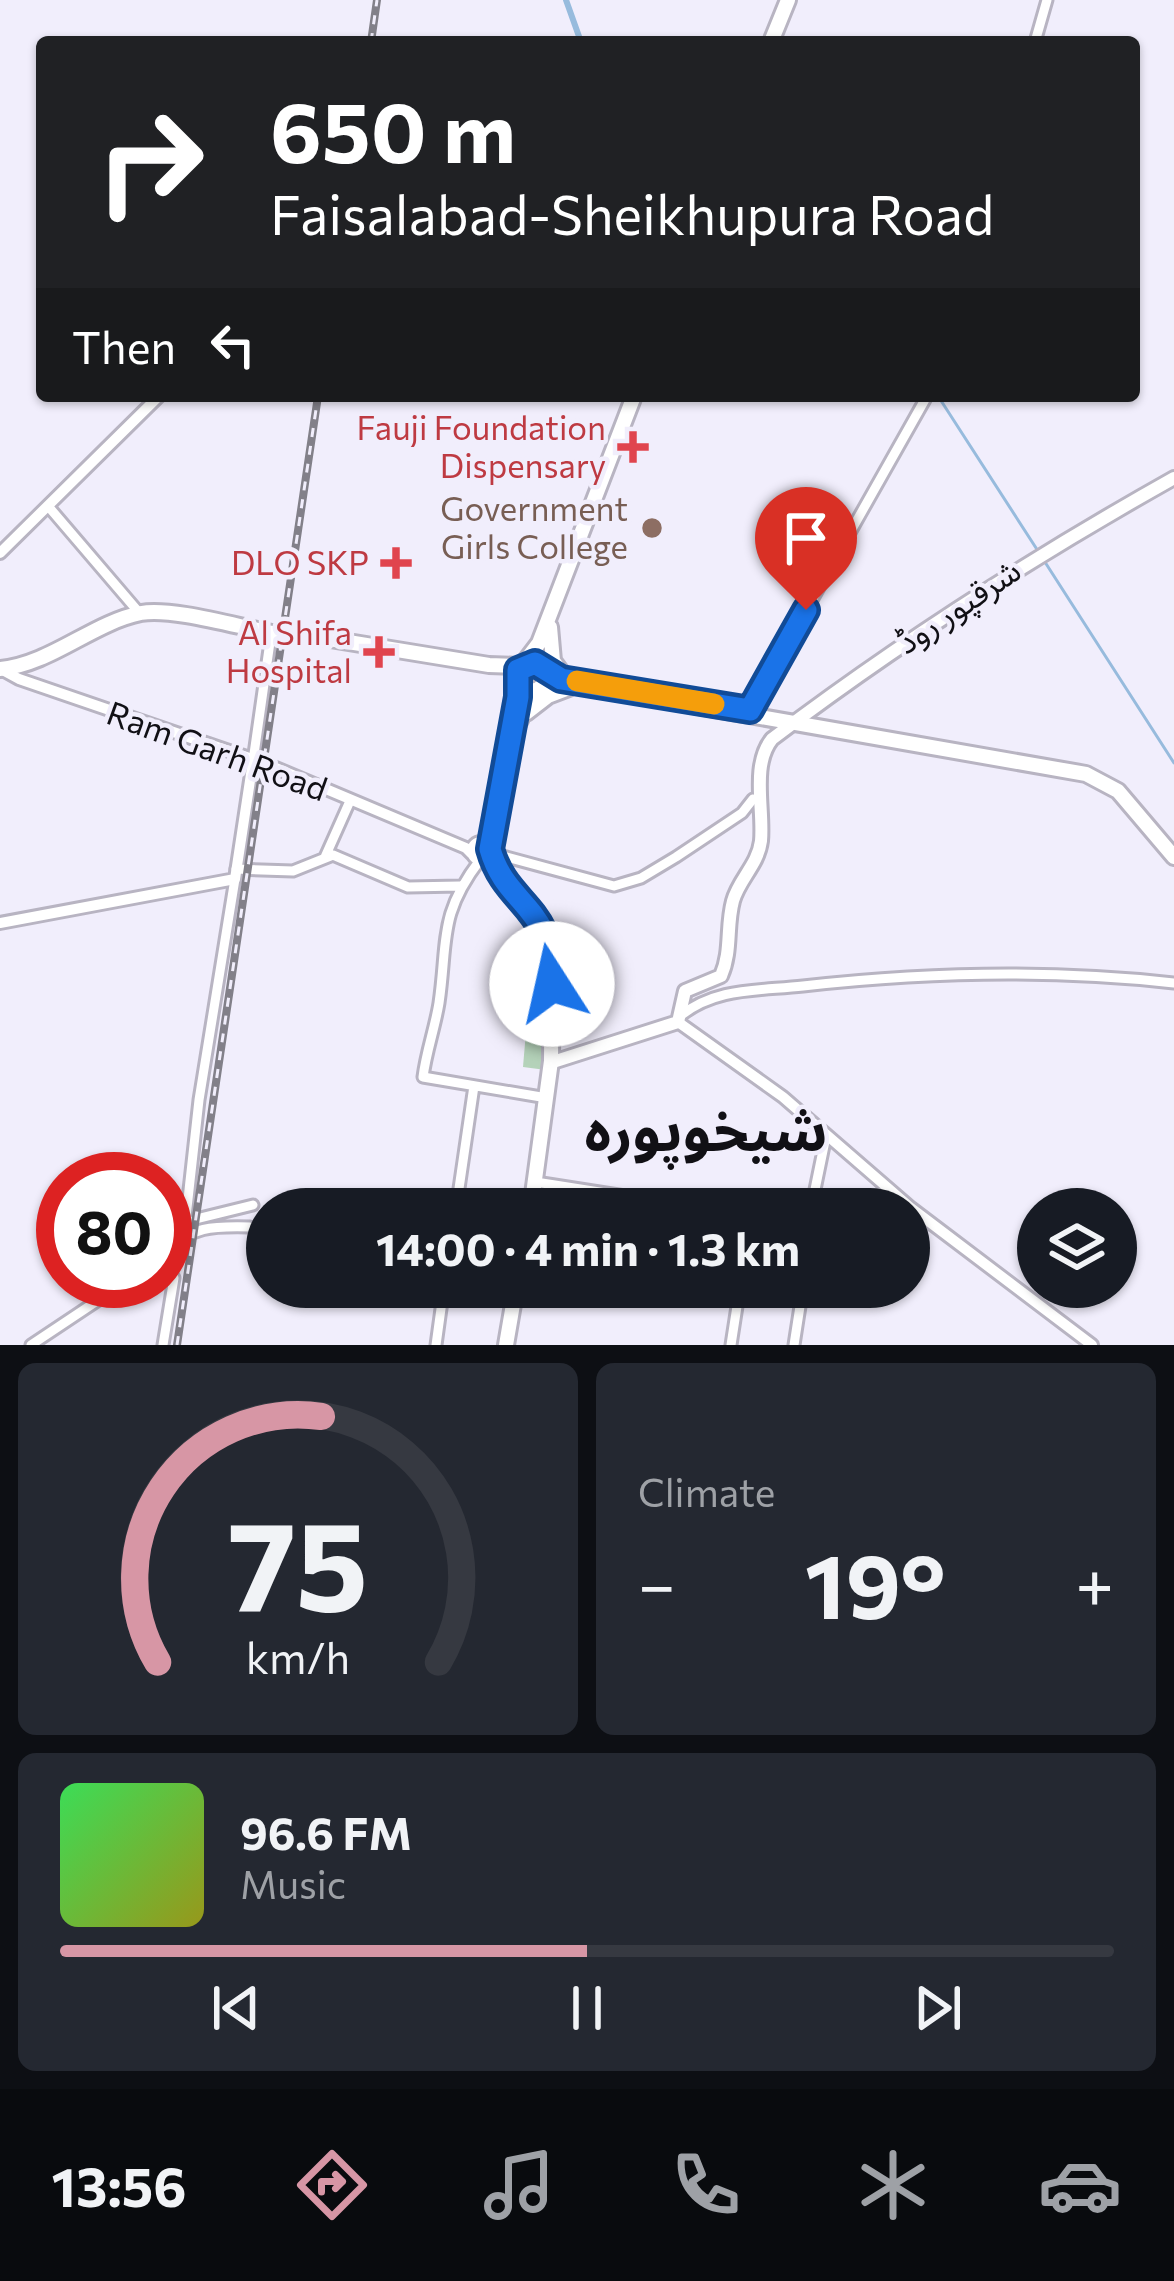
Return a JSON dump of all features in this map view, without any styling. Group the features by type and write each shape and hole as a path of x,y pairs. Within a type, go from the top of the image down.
{"highway":[{"path":"776,36 790,0"},
{"path":"540,1188 556,1061 555,939 549,923 491,857 517,713 635,402"},
{"path":"0,666 33,662 136,609 163,608 272,632"},
{"path":"68,642 132,615 152,612 272,632"},
{"path":"496,669 527,652 548,627"},
{"path":"548,627 553,661 573,682 1094,776 1112,786 1174,853"},
{"path":"293,635 558,683 750,710 791,721"},
{"path":"496,669 517,713"},
{"path":"517,713 573,682"},
{"path":"537,1188 555,1011"},
{"path":"509,1345 515,1308"}],"main road":[{"path":"0,553 153,402"},
{"name":"شرقپور روڈ","path":"763,747 791,721 1037,555 1174,475"},
{"name":"Ram Garh Road","path":"0,666 19,680 254,760 491,857"},
{"path":"726,964 727,901 752,855 753,800 763,747"},
{"path":"679,1020 685,991 718,978 726,964 733,901 758,855 761,838 763,747"},
{"path":"0,923 236,874 254,760"},
{"path":"556,1061 679,1020"},
{"path":"679,1020 783,1097 911,1208 1092,1345"}],"street":[{"path":"1037,36 1047,0"},
{"path":"750,710 924,402"},
{"path":"48,506 136,609"},
{"path":"254,760 272,632"},
{"path":"548,1098 422,1076 439,1005 442,947 460,886 491,857 614,886 641,878 676,857 742,813 753,800"},
{"path":"325,857 350,801"},
{"path":"192,1163 236,874 292,871 325,857 343,857 408,887 460,886"},
{"path":"679,1020 693,1005 727,992 890,976 1105,975 1174,983"},
{"path":"459,1188 474,1086"},
{"path":"816,1188 826,1136"},
{"path":"542,1183 574,1188"},
{"path":"192,1224 246,1207"},
{"path":"192,1230 246,1227"},
{"path":"32,1345 87,1308"},
{"path":"163,1345 169,1308"},
{"path":"436,1345 441,1308"},
{"path":"731,1345 737,1308"},
{"path":"792,1345 798,1308"}],"green space":[{"path":"545,971 546,1070 523,1067 531,972"}],"waterway":[{"path":"566,0 579,36"},
{"path":"942,402 1038,551"},
{"path":"1043,559 1174,763"}],"railway":[{"path":"372,36 377,0"},
{"path":"177,1345 317,402"}],"slow traffic":[{"path":"577,681 714,704"}],"place":[{"name":"Fauji Foundation Dispensary","path":"633,447"},
{"name":"Government Girls College","path":"652,528"},
{"name":"DLO SKP","path":"396,563"},
{"name":"Al Shifa Hospital","path":"379,652"}],"district":[{"name":"شیخوپورہ","path":"706,1131"}],"route":[{"path":"552,984 550,940 490,849 518,697 518,670 535,663 561,679 750,710 806,610"}]}
